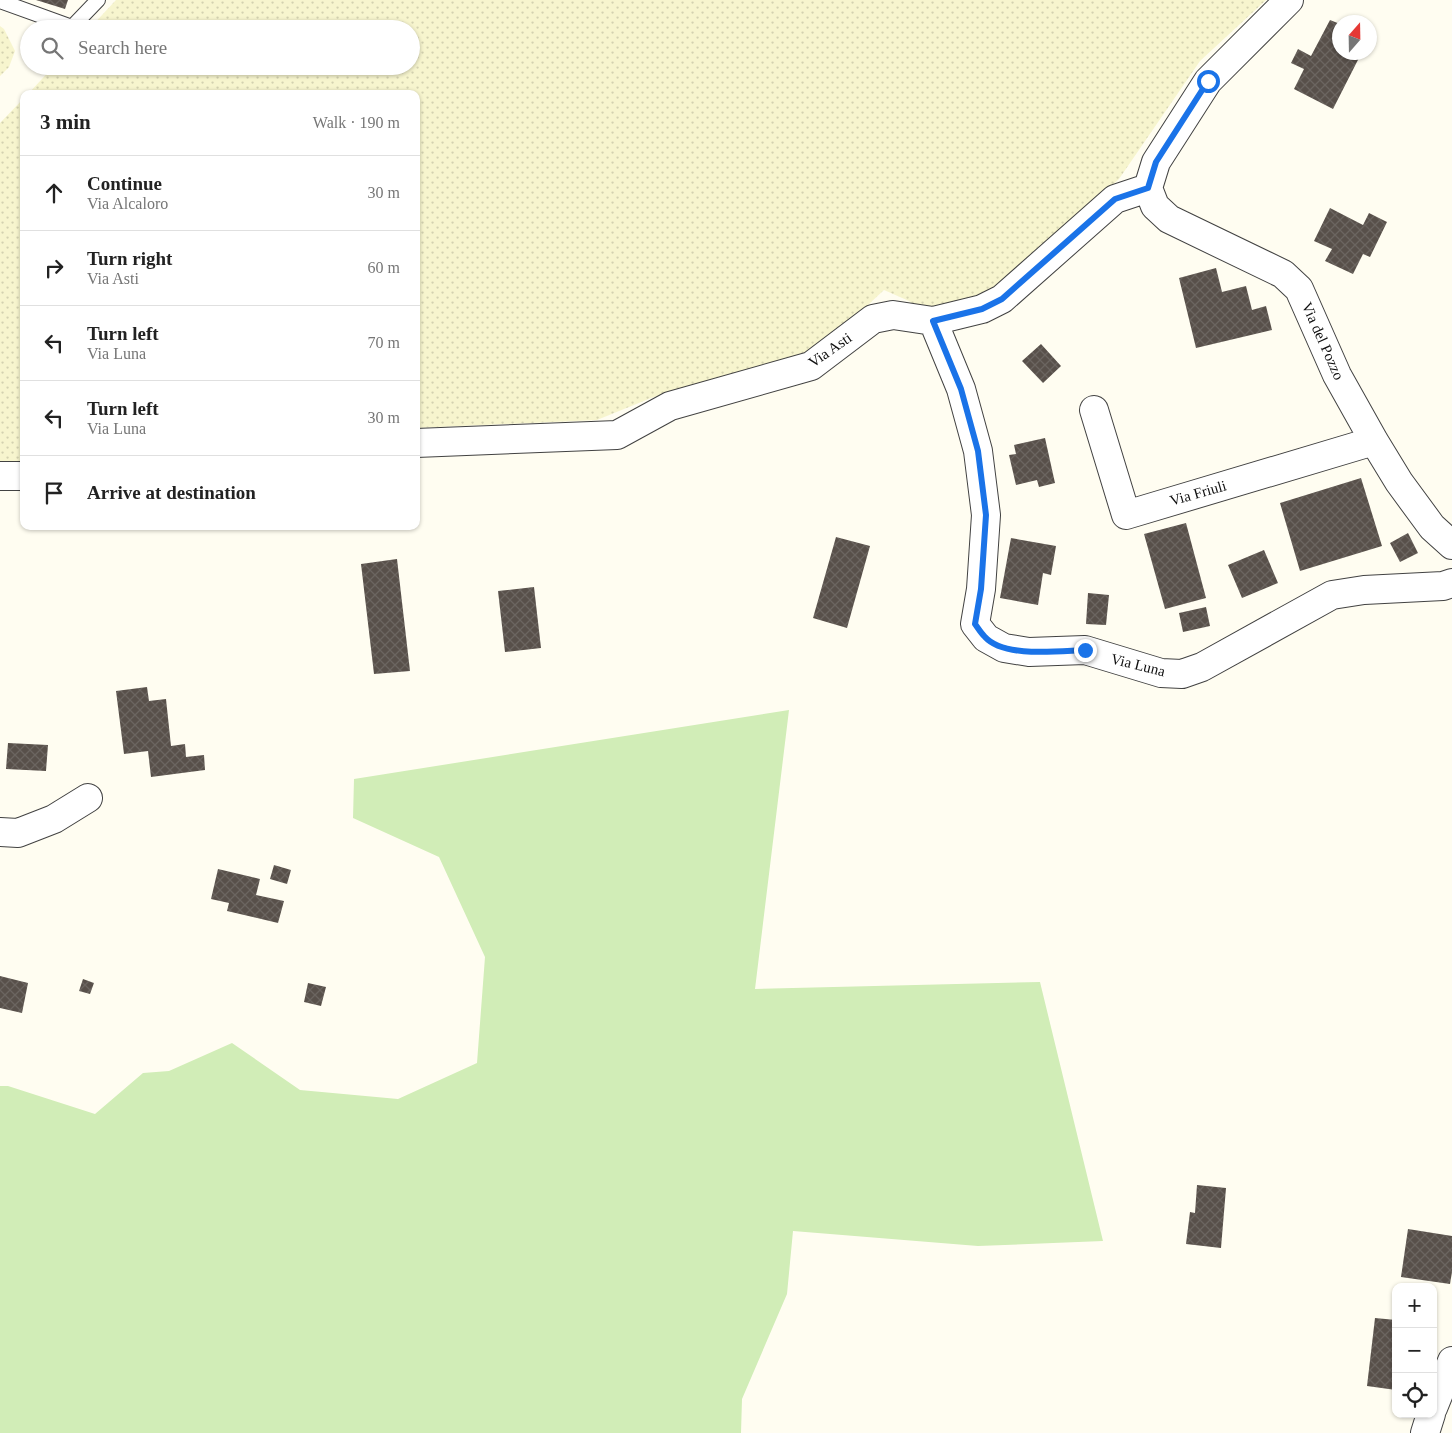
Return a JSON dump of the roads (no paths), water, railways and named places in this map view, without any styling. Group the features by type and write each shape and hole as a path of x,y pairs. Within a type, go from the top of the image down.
{"street":[{"path":"1148,188 1156,162 1208,81 1289,0"},
{"name":"Via Asti","path":"420,443 617,435 670,406 811,366 873,319 894,315 933,321 982,309 1002,299 1115,199 1148,188"},
{"name":"Via del Pozzo","path":"1148,188 1155,206 1169,219 1283,274 1299,289 1337,375 1374,441 1399,482 1432,527 1452,545"},
{"name":"Via Luna","path":"933,321 961,389 978,451 986,515 981,589 975,624 986,638 1004,648 1029,652 1085,650 1161,673 1182,674 1202,667 1332,595 1364,590 1443,586 1452,583"},
{"name":"Via Friuli","path":"1094,410 1126,514 1374,441"},
{"path":"0,476 20,476"},
{"path":"0,832 18,832 54,819 88,798"},
{"path":"1437,1398 1452,1361"},
{"path":"1425,1433 1430,1418"}],"lane":[{"path":"79,20 98,0"},
{"path":"0,1 53,20"}]}
